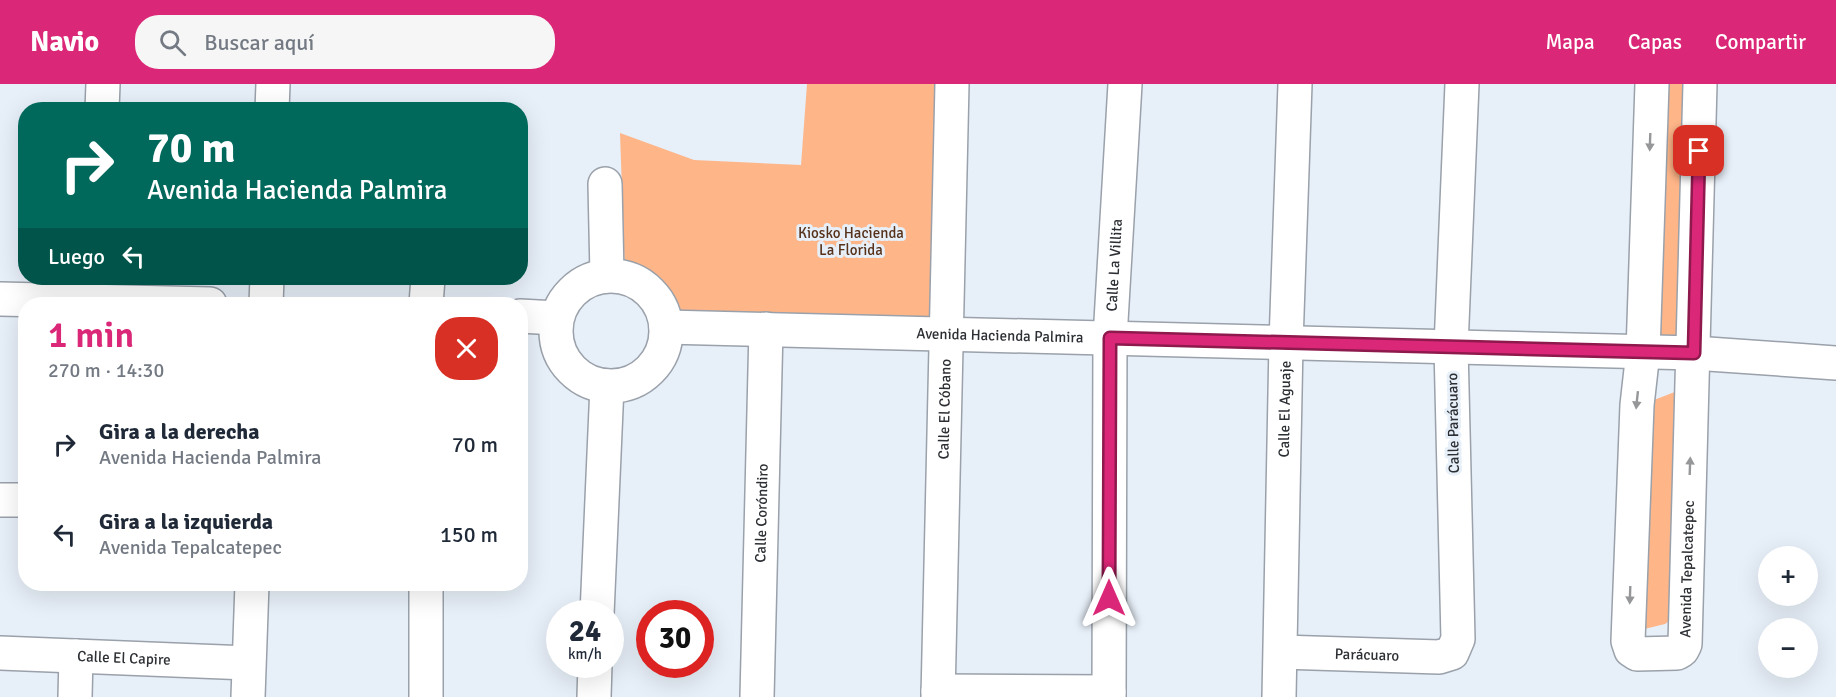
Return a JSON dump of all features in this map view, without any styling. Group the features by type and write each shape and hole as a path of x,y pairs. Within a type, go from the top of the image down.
{"street":[{"path":"102,102 103,84"},
{"path":"272,102 273,84"},
{"name":"Calle El Cóbano","path":"938,694 952,84"},
{"name":"Calle La Villita","path":"1109,695 1110,338 1125,84"},
{"name":"Calle El Aguaje","path":"1279,697 1295,84"},
{"name":"Calle Parácuaro","path":"1452,653 1458,639 1451,347 1462,84"},
{"name":"Avenida Tepalcatepec","path":"1652,84 1643,352 1637,405 1628,641 1631,650 1637,654 1677,653 1685,644 1700,84"},
{"path":"605,184 607,275"},
{"path":"607,275 622,276 647,289 660,306 666,327 664,346 656,363 643,376 626,384 607,386 589,382 573,371 561,356 556,337 556,318 563,302 574,288 590,279 607,275"},
{"path":"21,297 103,289 160,297"},
{"path":"0,299 18,297"},
{"path":"528,316 556,318"},
{"name":"Avenida Hacienda Palmira","path":"666,327 1694,353 1836,363"},
{"name":"Calle Coróndiro","path":"757,697 766,329"},
{"path":"598,600 607,386"},
{"path":"0,500 18,500"},
{"path":"248,697 252,591"},
{"path":"426,591 426,697"},
{"name":"Parácuaro","path":"1281,652 1438,657 1452,653"},
{"name":"Calle El Capire","path":"0,653 248,663"},
{"path":"75,697 76,656"},
{"path":"594,697 595,678"},
{"path":"938,694 1109,695"}],"green space":[{"name":"Kiosko Hacienda La Florida","path":"807,84 947,84 939,337 669,327 663,308 649,289 625,275 620,133 694,160 801,165"},
{"path":"1652,84 1700,84 1694,353 1643,352"},
{"path":"1693,385 1687,608 1665,624 1632,632 1641,405"}],"route":[{"path":"1109,598 1110,338 1694,353 1699,151"}]}
